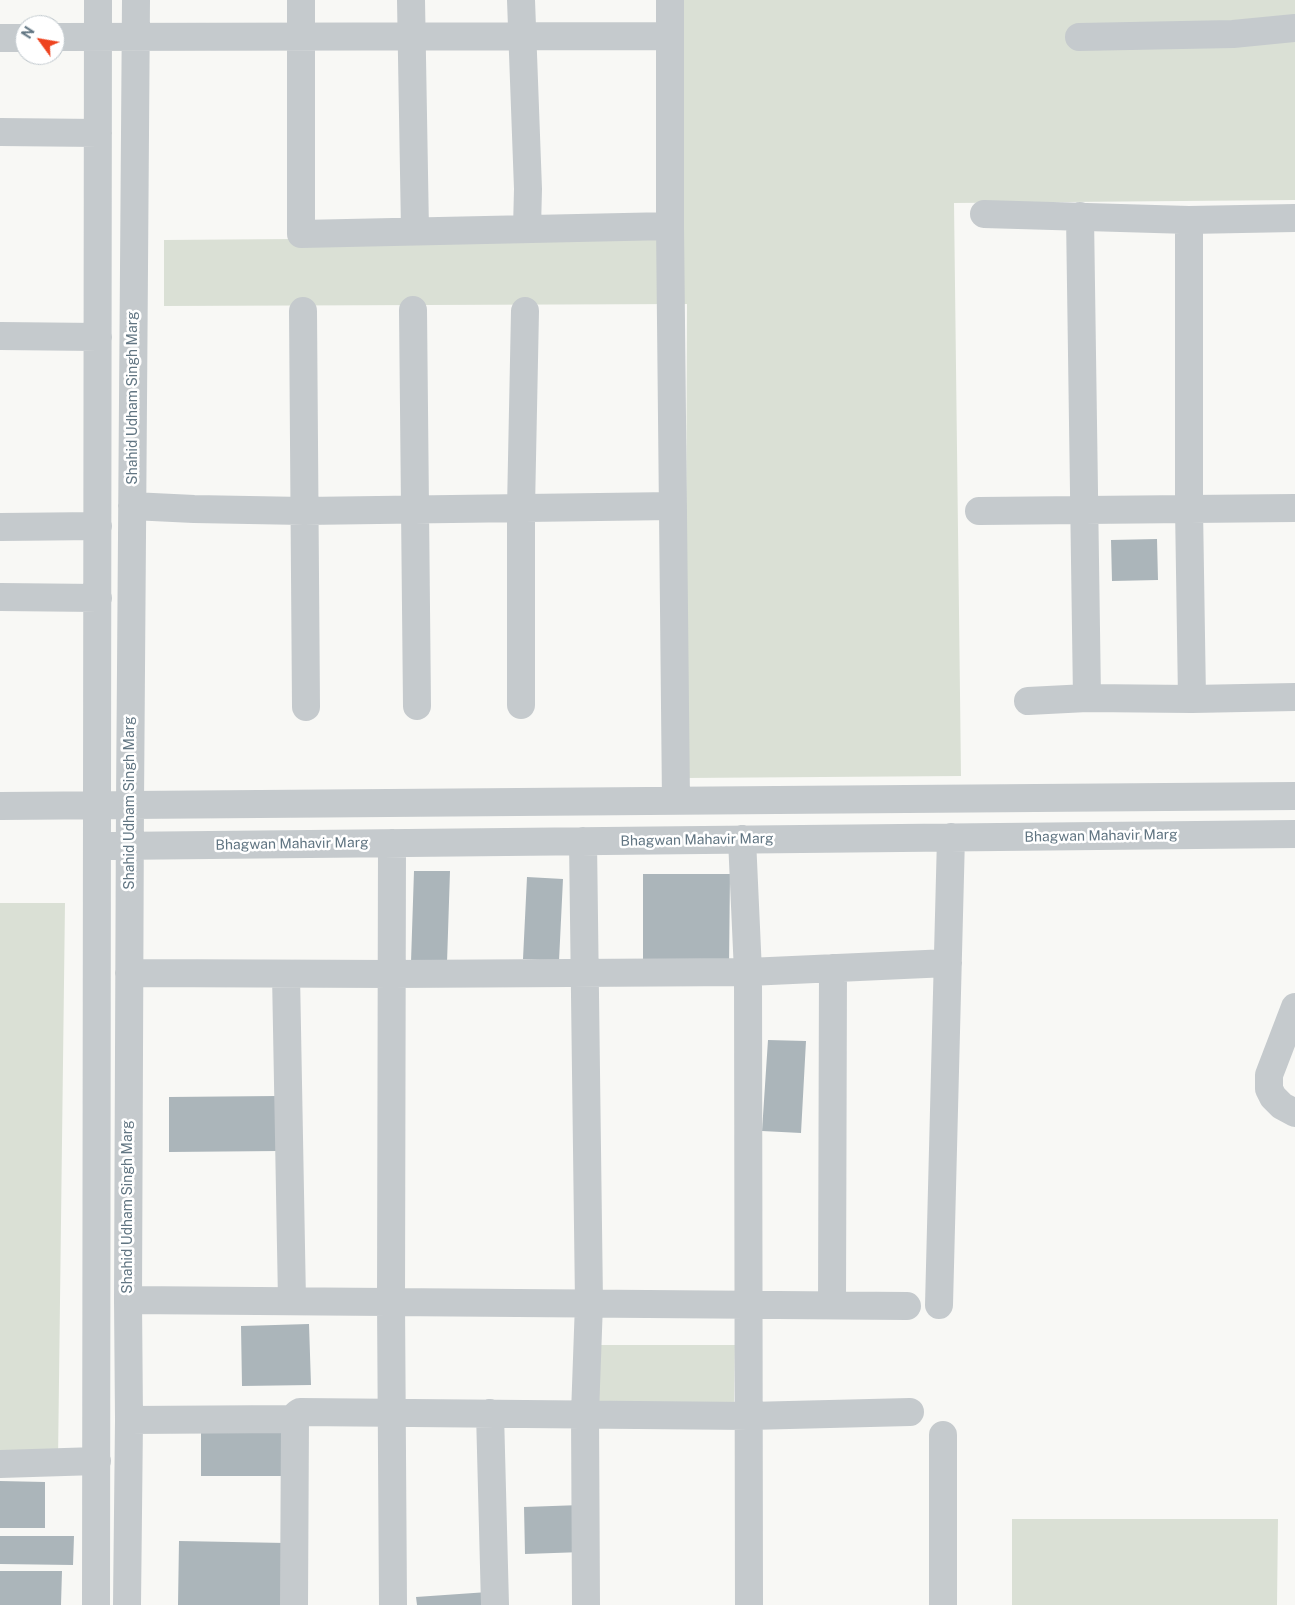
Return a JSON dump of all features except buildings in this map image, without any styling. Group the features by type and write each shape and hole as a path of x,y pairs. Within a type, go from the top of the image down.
{"street":[{"path":"96,1605 98,0"},
{"name":"Shahid Udham Singh Marg","path":"127,1605 130,1420 128,1300 129,846 136,0"},
{"path":"302,0 301,234 415,225 527,228 670,226"},
{"path":"412,0 415,225"},
{"path":"521,0 528,189 527,228"},
{"path":"670,0 670,226 676,801"},
{"path":"1079,37 1233,34 1295,28"},
{"path":"65,37 669,36"},
{"path":"0,38 15,38"},
{"path":"0,132 98,133"},
{"path":"984,214 1189,220 1295,218"},
{"path":"1080,216 1087,698"},
{"path":"1189,220 1192,699"},
{"path":"303,310 306,706"},
{"path":"413,310 417,706"},
{"path":"521,705 521,508 525,311"},
{"path":"0,336 98,337"},
{"path":"132,506 304,511 673,506"},
{"path":"979,511 1295,508"},
{"path":"0,527 98,526"},
{"path":"0,597 98,598"},
{"path":"1028,701 1087,698 1192,699 1295,697"},
{"path":"0,806 1295,796"},
{"name":"Bhagwan Mahavir Marg","path":"98,846 1295,834"},
{"path":"939,1305 951,837"},
{"path":"742,840 748,972 747,1304 749,1605"},
{"path":"583,841 589,1303 585,1414 586,1605"},
{"path":"392,843 391,1412 393,1605"},
{"path":"129,973 748,972 948,963"},
{"path":"832,1305 833,968"},
{"path":"286,974 292,1301"},
{"path":"1295,1007 1269,1075 1269,1089 1273,1097 1282,1106 1295,1113"},
{"path":"128,1300 908,1306"},
{"path":"294,1605 295,1419 297,1414 304,1411 749,1416 910,1412"},
{"path":"490,1413 495,1605"},
{"path":"130,1420 295,1419"},
{"path":"943,1435 943,1605"},
{"path":"0,1464 97,1461"}],"shaded area":[{"path":"683,0 1295,0 1295,200 954,203 961,776 685,778 687,304 164,306 164,240 684,236"},
{"path":"0,903 65,903 58,1460 0,1461"},
{"path":"599,1345 735,1345 734,1403 598,1403"},
{"path":"1012,1519 1278,1519 1277,1605 1012,1605"}]}
